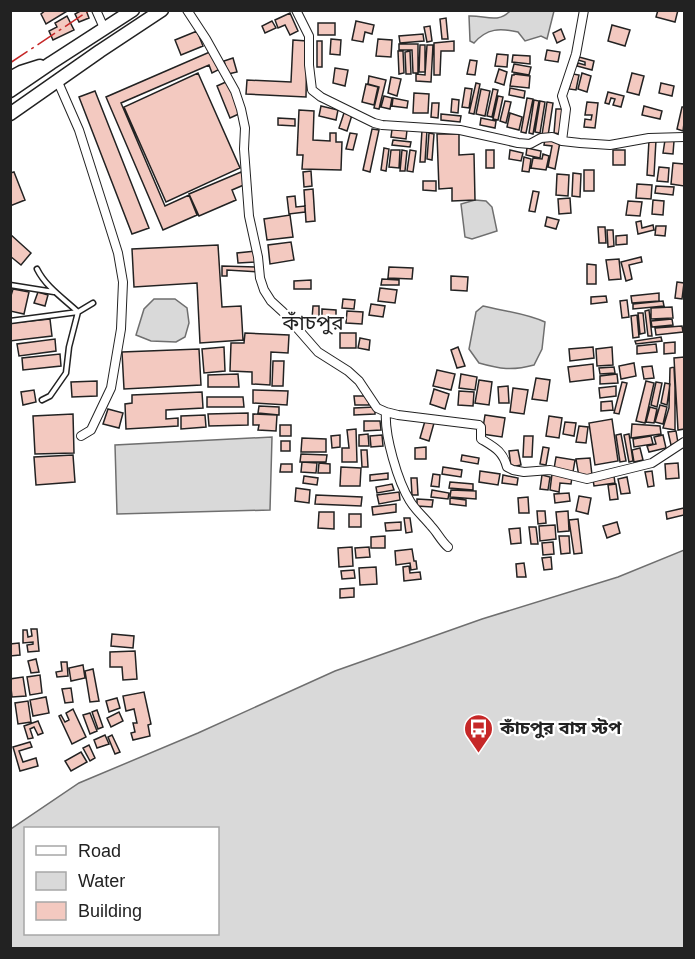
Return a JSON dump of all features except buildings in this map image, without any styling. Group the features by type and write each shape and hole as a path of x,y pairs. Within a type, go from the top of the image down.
{"highway":[{"path":"10,91 133,10"},
{"path":"10,114 162,10"},
{"path":"10,78 21,72 51,63"}],"street":[{"path":"96,10 104,28"},
{"path":"187,10 235,91 241,109 245,128 244,149 249,216 264,290 271,301 318,352 348,371 359,381 377,408 421,419 479,425 481,439 495,447 507,466 513,470 524,472 550,470 587,479 652,463 684,442"},
{"path":"296,10 309,36 312,90 321,97 374,123 460,130 530,144 542,138 552,137 562,141 610,145 649,138 684,137"},
{"path":"562,141 566,109 562,96 576,54 584,10"},
{"path":"58,82 78,130 107,218 118,253 123,282 121,329 111,388 91,430 81,436"},
{"path":"386,412 390,444 409,500 448,548"}],"lane":[{"path":"37,269 42,279 54,292 78,312"},
{"path":"10,285 54,292"},
{"path":"10,321 78,312 93,303"},
{"path":"42,400 50,396 66,373 69,347 78,312"}],"water":[{"path":"510,11 554,11 547,39 541,36 525,41 518,32 494,30 484,34 474,43 470,41 469,16 496,18"},
{"path":"475,200 486,201 492,207 497,231 472,239 465,237 461,204"},
{"path":"154,299 175,299 187,308 189,323 185,337 176,342 151,341 136,335 144,309"},
{"path":"483,306 522,314 545,322 542,349 534,365 506,368 479,363 469,349 476,312"},
{"path":"272,437 270,510 117,514 115,445"},
{"path":"684,550 684,948 11,948 11,829 79,783 198,733 335,671 482,619 618,577"}],"power":[{"path":"10,63 90,10"}],"place":[{"name":"কাঁচপুর বাস স্টপ","path":"479,754"}],"district":[{"name":"কাঁচপুর","path":"313,322"}]}
